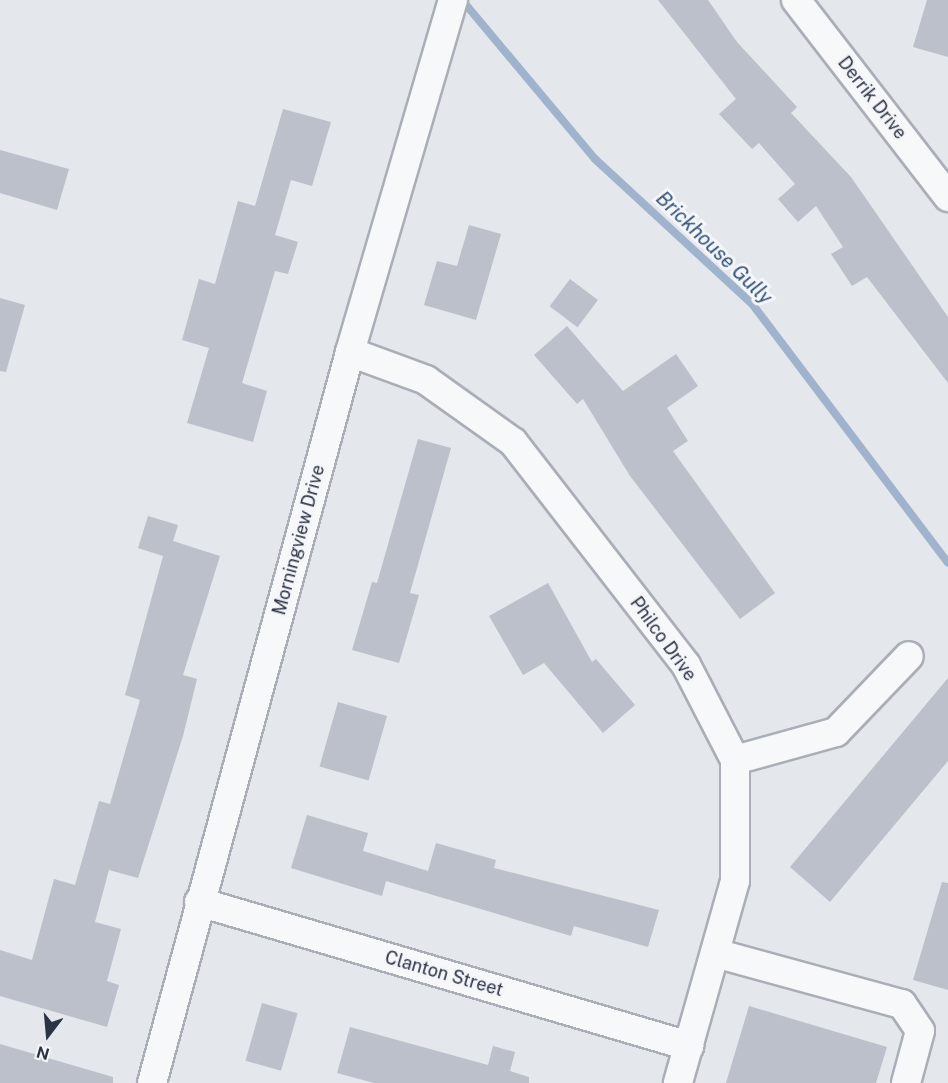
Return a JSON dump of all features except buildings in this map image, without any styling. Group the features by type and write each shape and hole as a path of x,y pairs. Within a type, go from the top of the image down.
{"street":[{"name":"Morningview Drive","path":"152,1083 199,902 350,352 440,52 453,0"},
{"name":"Derrik Drive","path":"796,0 948,197"},
{"name":"Philco Drive","path":"350,352 426,380 513,442 686,665 735,760 735,880 678,1083"},
{"path":"735,760 836,732 909,656"},
{"name":"Clanton Street","path":"199,902 688,1046"},
{"path":"715,953 902,1004 920,1031 906,1083"}],"waterway":[{"name":"Brickhouse Gully","path":"462,0 595,159 753,305 948,563"}]}
